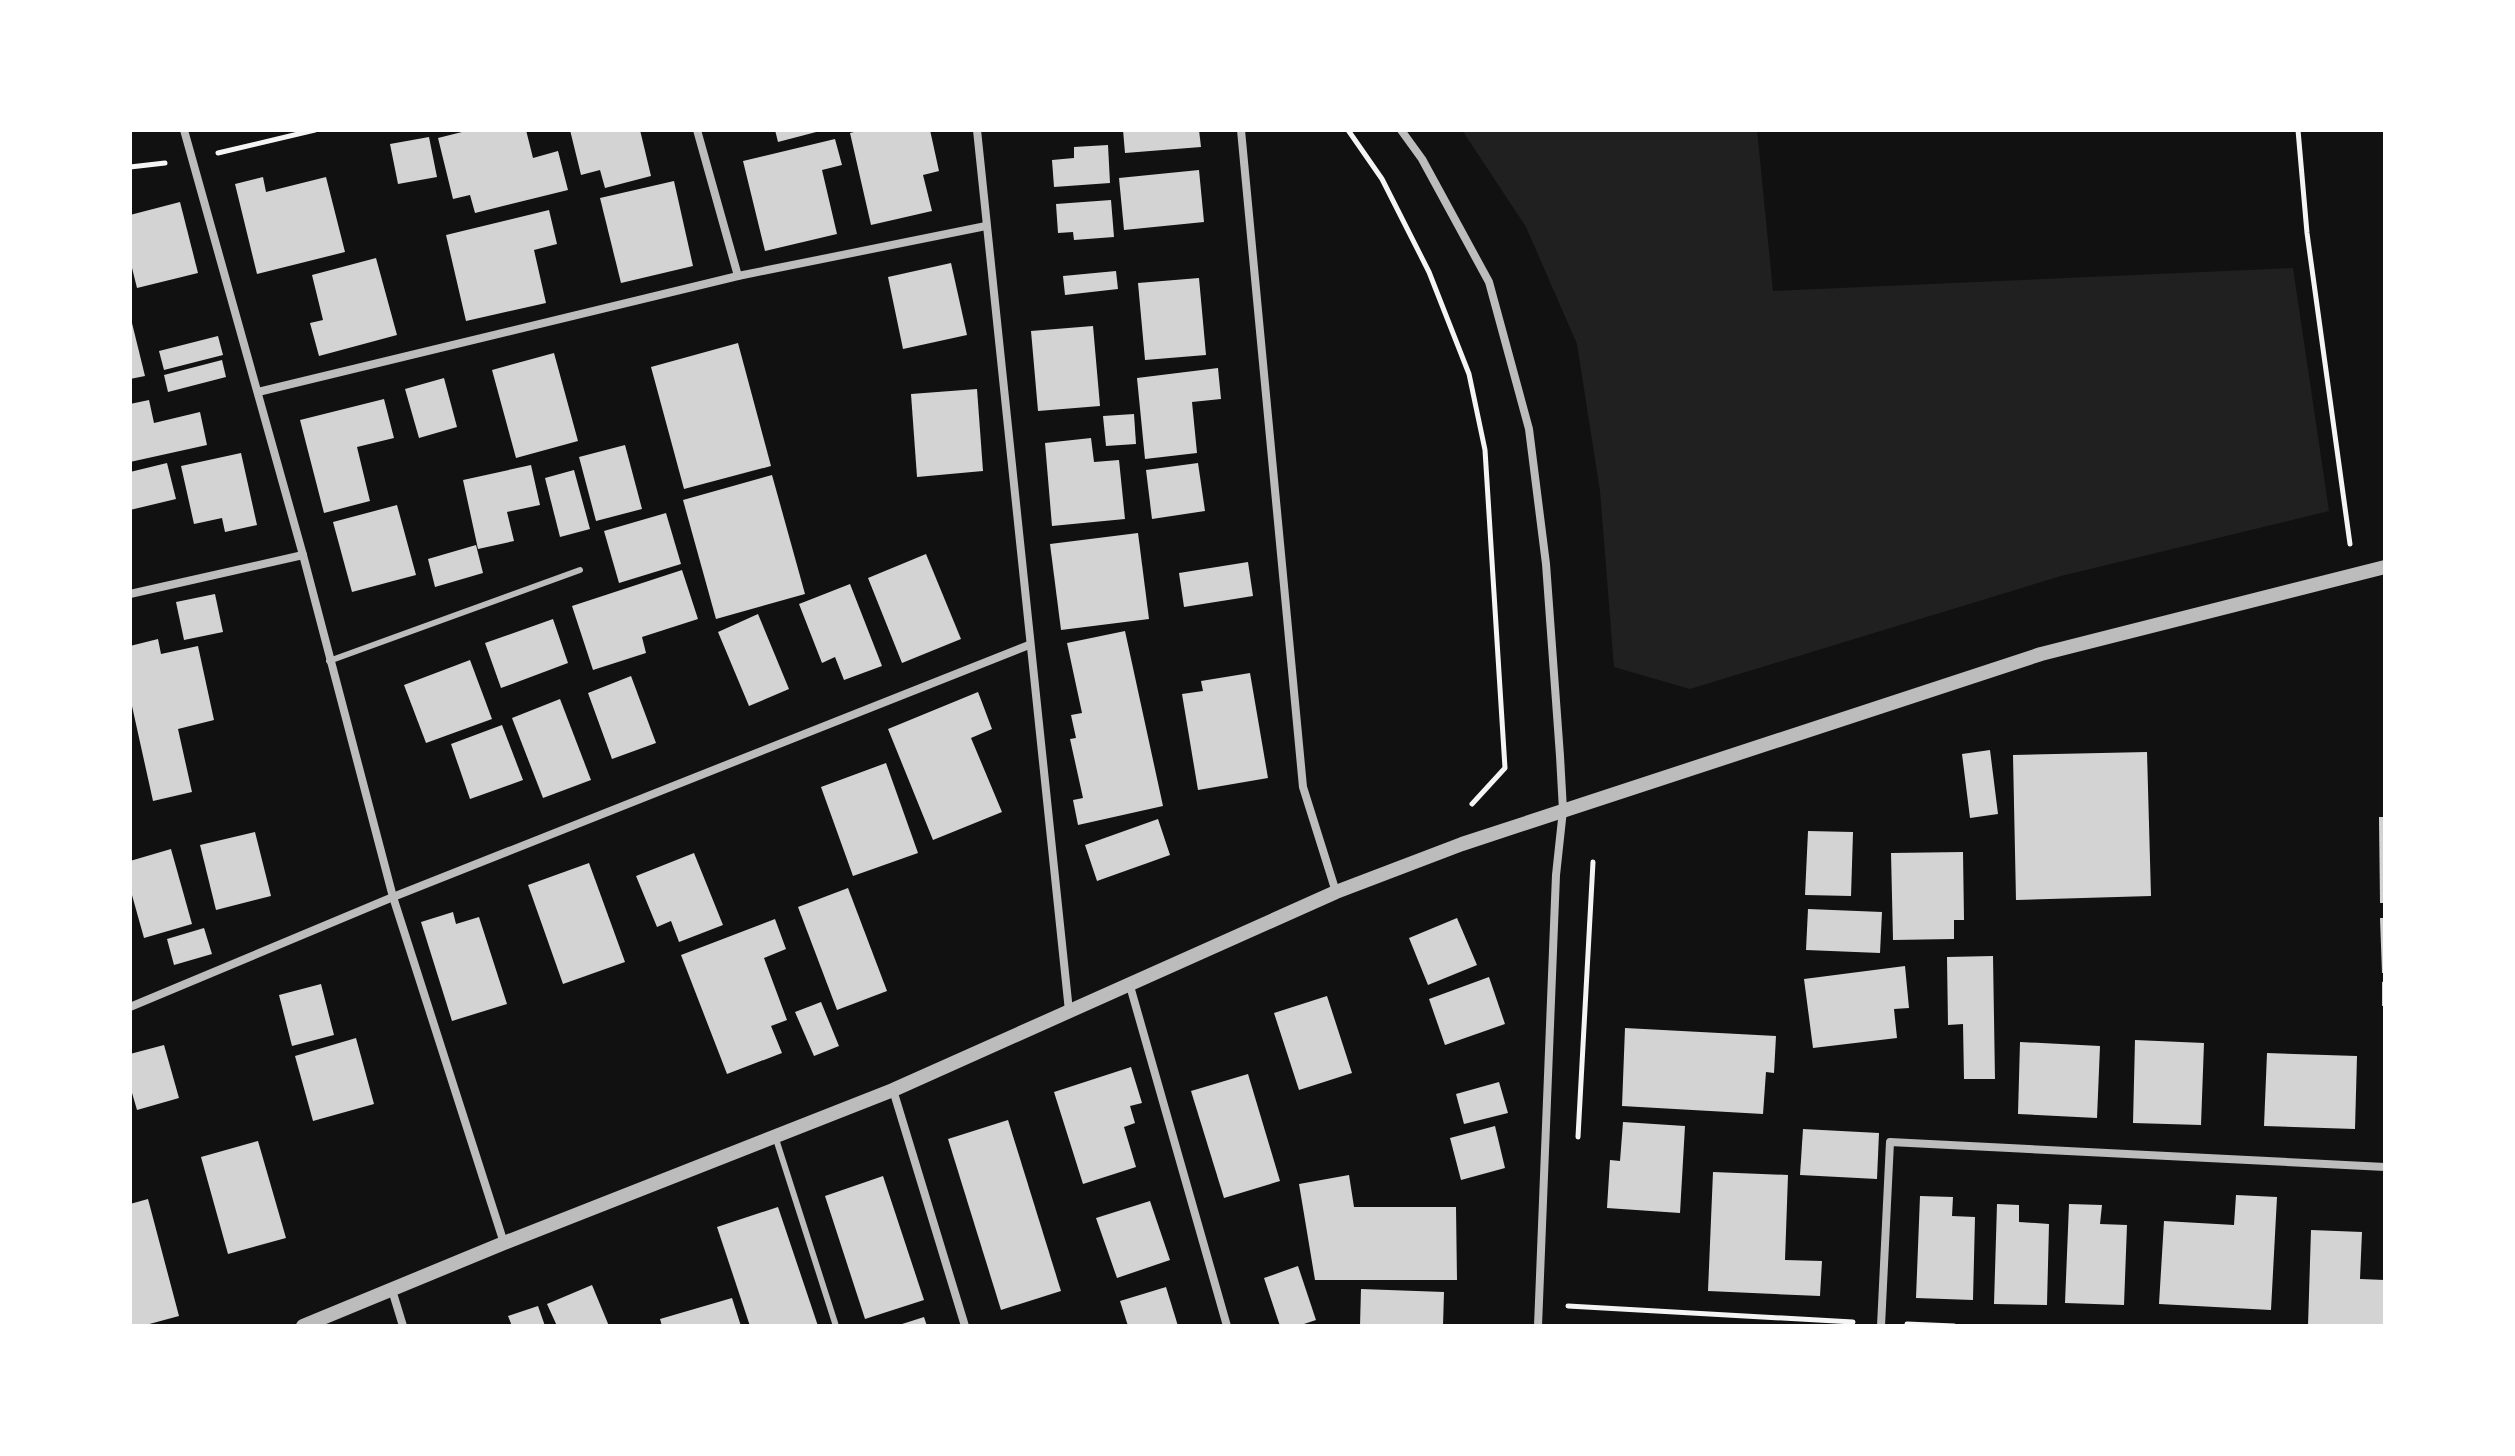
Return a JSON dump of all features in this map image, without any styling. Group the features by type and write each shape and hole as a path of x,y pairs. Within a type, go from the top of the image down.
{"street":[{"path":"184,130 303,555 393,897 504,1243"},
{"path":"697,130 738,276"},
{"path":"977,130 1070,1012"},
{"path":"1241,130 1303,787 1336,892"},
{"path":"1401,130 1422,159 1489,282 1529,429 1546,564 1563,810 1556,875 1538,1326"},
{"path":"258,392 738,276 986,226"},
{"path":"130,594 303,555"},
{"path":"303,1326 504,1243 893,1090 1336,892 1462,844 2041,654 2385,567"},
{"path":"130,1007 393,897 1029,645"},
{"path":"1130,986 1227,1326"},
{"path":"893,1090 965,1326"},
{"path":"1881,1325 1890,1142 2385,1167"},
{"path":"392,1290 403,1326"}],"lane":[{"path":"329,661 580,570"},
{"path":"775,1136 836,1326"}],"path":[{"path":"1348,130 1382,179 1429,272 1469,374 1485,450 1505,768 1475,803 1447,813 1462,844"},
{"path":"2298,130 2307,233 2354,573"},
{"path":"1577,1148 1593,862"},
{"path":"1569,1291 1568,1307 1881,1325 1954,1326"}],"shaded area":[{"path":"1462,130 1757,130 1773,291 2293,268 2329,511 2061,576 1690,689 1614,667 1600,491 1577,344 1526,227"}],"building":[{"path":"470,130 526,130 533,158 558,151 568,190 475,213 470,195 453,199 438,138"},
{"path":"570,130 640,130 651,176 605,188 600,170 581,175"},
{"path":"775,130 820,130 820,131 778,142"},
{"path":"862,130 930,130 939,171 923,175 932,211 871,225 850,133"},
{"path":"1123,130 1199,130 1201,147 1125,153"},
{"path":"429,137 437,177 398,184 390,144"},
{"path":"835,139 842,165 822,170 837,234 765,251 743,161"},
{"path":"1108,145 1110,183 1054,187 1052,160 1074,158 1074,147"},
{"path":"1199,170 1204,222 1124,230 1119,178"},
{"path":"263,177 266,192 326,177 345,252 257,274 235,184"},
{"path":"674,181 693,266 621,283 600,198"},
{"path":"1111,200 1114,237 1074,240 1073,232 1058,233 1056,204"},
{"path":"180,202 198,273 137,288 130,260 130,215"},
{"path":"549,210 557,244 534,250 546,303 466,321 446,235"},
{"path":"376,258 397,335 319,356 310,323 323,320 312,275"},
{"path":"951,263 967,335 903,349 888,277"},
{"path":"1116,271 1118,289 1065,295 1063,276"},
{"path":"1199,278 1206,355 1145,360 1138,283"},
{"path":"130,315 145,376 130,379"},
{"path":"1093,326 1100,406 1038,411 1031,331"},
{"path":"218,336 223,355 164,370 159,351"},
{"path":"738,343 771,466 684,489 651,367"},
{"path":"554,353 578,441 516,458 492,370"},
{"path":"222,360 226,377 168,392 164,375"},
{"path":"1218,368 1221,399 1192,402 1197,453 1145,459 1137,378"},
{"path":"444,378 457,427 419,438 405,389"},
{"path":"977,389 983,471 917,477 911,394"},
{"path":"384,399 394,438 357,447 370,501 324,513 300,420"},
{"path":"149,400 154,423 200,412 207,445 130,462 130,404"},
{"path":"1134,414 1136,444 1106,446 1103,416"},
{"path":"1091,438 1094,462 1119,460 1125,519 1052,526 1045,443"},
{"path":"625,445 642,509 596,521 579,457"},
{"path":"241,453 257,525 225,532 222,518 194,524 181,466"},
{"path":"167,463 176,499 130,510 130,472"},
{"path":"1198,463 1205,511 1152,519 1146,470"},
{"path":"531,465 540,505 507,512 514,541 478,549 463,480"},
{"path":"574,470 590,529 560,537 545,478"},
{"path":"772,475 805,594 716,619 683,500"},
{"path":"397,505 416,575 352,592 333,522"},
{"path":"666,513 681,564 619,583 604,531"},
{"path":"1138,533 1149,619 1061,630 1050,544"},
{"path":"476,545 483,573 435,587 428,559"},
{"path":"926,554 961,639 902,663 868,578"},
{"path":"1248,562 1253,596 1184,607 1179,573"},
{"path":"682,570 698,619 642,637 646,653 593,670 572,606"},
{"path":"850,584 882,666 844,680 835,657 822,663 799,604"},
{"path":"215,594 223,632 184,640 176,602"},
{"path":"758,614 789,689 749,706 718,632"},
{"path":"553,619 568,663 501,688 485,643"},
{"path":"1125,631 1163,806 1078,825 1073,800 1083,798 1070,739 1076,738 1071,715 1082,713 1067,643"},
{"path":"158,639 161,654 198,646 214,720 178,729 192,792 153,801 130,697 130,646"},
{"path":"470,660 492,719 426,743 404,685"},
{"path":"1250,673 1268,778 1198,790 1182,694 1203,691 1201,681"},
{"path":"631,676 656,743 612,759 588,693"},
{"path":"978,692 992,729 971,738 1002,812 933,840 888,729"},
{"path":"560,699 591,780 543,798 512,718"},
{"path":"502,725 523,780 470,799 451,744"},
{"path":"1990,750 1998,814 1970,818 1962,754"},
{"path":"2147,752 2151,896 2016,900 2013,755"},
{"path":"886,763 918,853 853,876 821,787"},
{"path":"2379,817 2385,817 2385,903 2380,903"},
{"path":"1158,819 1170,855 1097,881 1085,845"},
{"path":"1808,831 1853,832 1851,896 1805,895"},
{"path":"255,832 271,896 216,910 200,845"},
{"path":"171,849 192,924 144,938 130,888 130,861"},
{"path":"1963,852 1964,920 1954,920 1954,939 1893,940 1891,853"},
{"path":"694,853 723,925 679,942 671,921 657,927 636,876"},
{"path":"589,863 625,962 563,984 528,885"},
{"path":"848,888 887,991 837,1010 798,907"},
{"path":"1808,909 1882,912 1880,953 1806,950"},
{"path":"453,912 456,924 479,917 507,1004 452,1021 421,922"},
{"path":"1457,918 1477,965 1428,985 1409,938"},
{"path":"2380,918 2385,918 2385,973 2382,973"},
{"path":"775,919 786,949 764,958 787,1020 771,1026 782,1053 727,1074 681,955"},
{"path":"204,928 212,954 174,965 167,939"},
{"path":"1993,956 1995,1079 1964,1079 1963,1024 1948,1025 1947,957"},
{"path":"1905,966 1909,1008 1894,1009 1897,1038 1813,1048 1804,979"},
{"path":"1489,977 1505,1024 1445,1045 1429,999"},
{"path":"2385,981 2385,1006 2382,1006 2382,982"},
{"path":"321,984 334,1035 292,1046 279,995"},
{"path":"1327,996 1352,1073 1299,1090 1274,1013"},
{"path":"821,1002 839,1046 814,1056 795,1012"},
{"path":"1625,1028 1776,1036 1774,1073 1766,1072 1763,1114 1622,1106"},
{"path":"356,1038 374,1104 313,1121 295,1056"},
{"path":"2135,1040 2204,1043 2201,1125 2133,1123"},
{"path":"2020,1042 2100,1046 2097,1118 2018,1114"},
{"path":"164,1045 179,1098 137,1110 130,1086 130,1054"},
{"path":"2267,1053 2357,1056 2355,1129 2264,1126"},
{"path":"1131,1067 1142,1103 1130,1106 1135,1123 1124,1127 1136,1167 1083,1184 1054,1092"},
{"path":"1248,1074 1280,1181 1224,1198 1191,1091"},
{"path":"1499,1082 1508,1113 1464,1124 1456,1094"},
{"path":"1008,1120 1061,1291 1001,1310 948,1139"},
{"path":"1623,1122 1685,1126 1680,1213 1607,1208 1610,1160 1620,1161"},
{"path":"1495,1126 1505,1168 1461,1180 1450,1138"},
{"path":"1803,1129 1879,1133 1877,1179 1800,1175"},
{"path":"258,1141 286,1238 228,1254 201,1157"},
{"path":"1713,1172 1788,1175 1785,1260 1822,1261 1820,1296 1708,1291"},
{"path":"1349,1175 1354,1207 1456,1207 1457,1280 1315,1280 1299,1184"},
{"path":"883,1176 924,1300 865,1319 825,1196"},
{"path":"2236,1195 2277,1197 2271,1310 2159,1304 2164,1221 2234,1225"},
{"path":"1920,1196 1953,1197 1952,1216 1975,1217 1973,1300 1916,1298"},
{"path":"148,1199 179,1316 130,1326 130,1204"},
{"path":"1150,1201 1170,1260 1117,1278 1096,1218"},
{"path":"1997,1204 2019,1205 2019,1222 2049,1224 2047,1305 1994,1304"},
{"path":"2069,1204 2102,1205 2100,1224 2127,1225 2124,1305 2065,1303"},
{"path":"778,1207 818,1326 750,1326 717,1227"},
{"path":"2311,1230 2362,1232 2360,1279 2385,1280 2385,1326 2308,1326"},
{"path":"1298,1266 1316,1320 1298,1326 1280,1326 1264,1278"},
{"path":"592,1285 609,1326 557,1326 547,1304"},
{"path":"1166,1287 1178,1326 1128,1326 1120,1301"},
{"path":"1361,1289 1444,1292 1443,1326 1360,1326"},
{"path":"732,1298 741,1326 662,1326 660,1319"},
{"path":"538,1306 545,1326 512,1326 508,1316"},
{"path":"924,1317 927,1326 899,1326 899,1325"}]}
